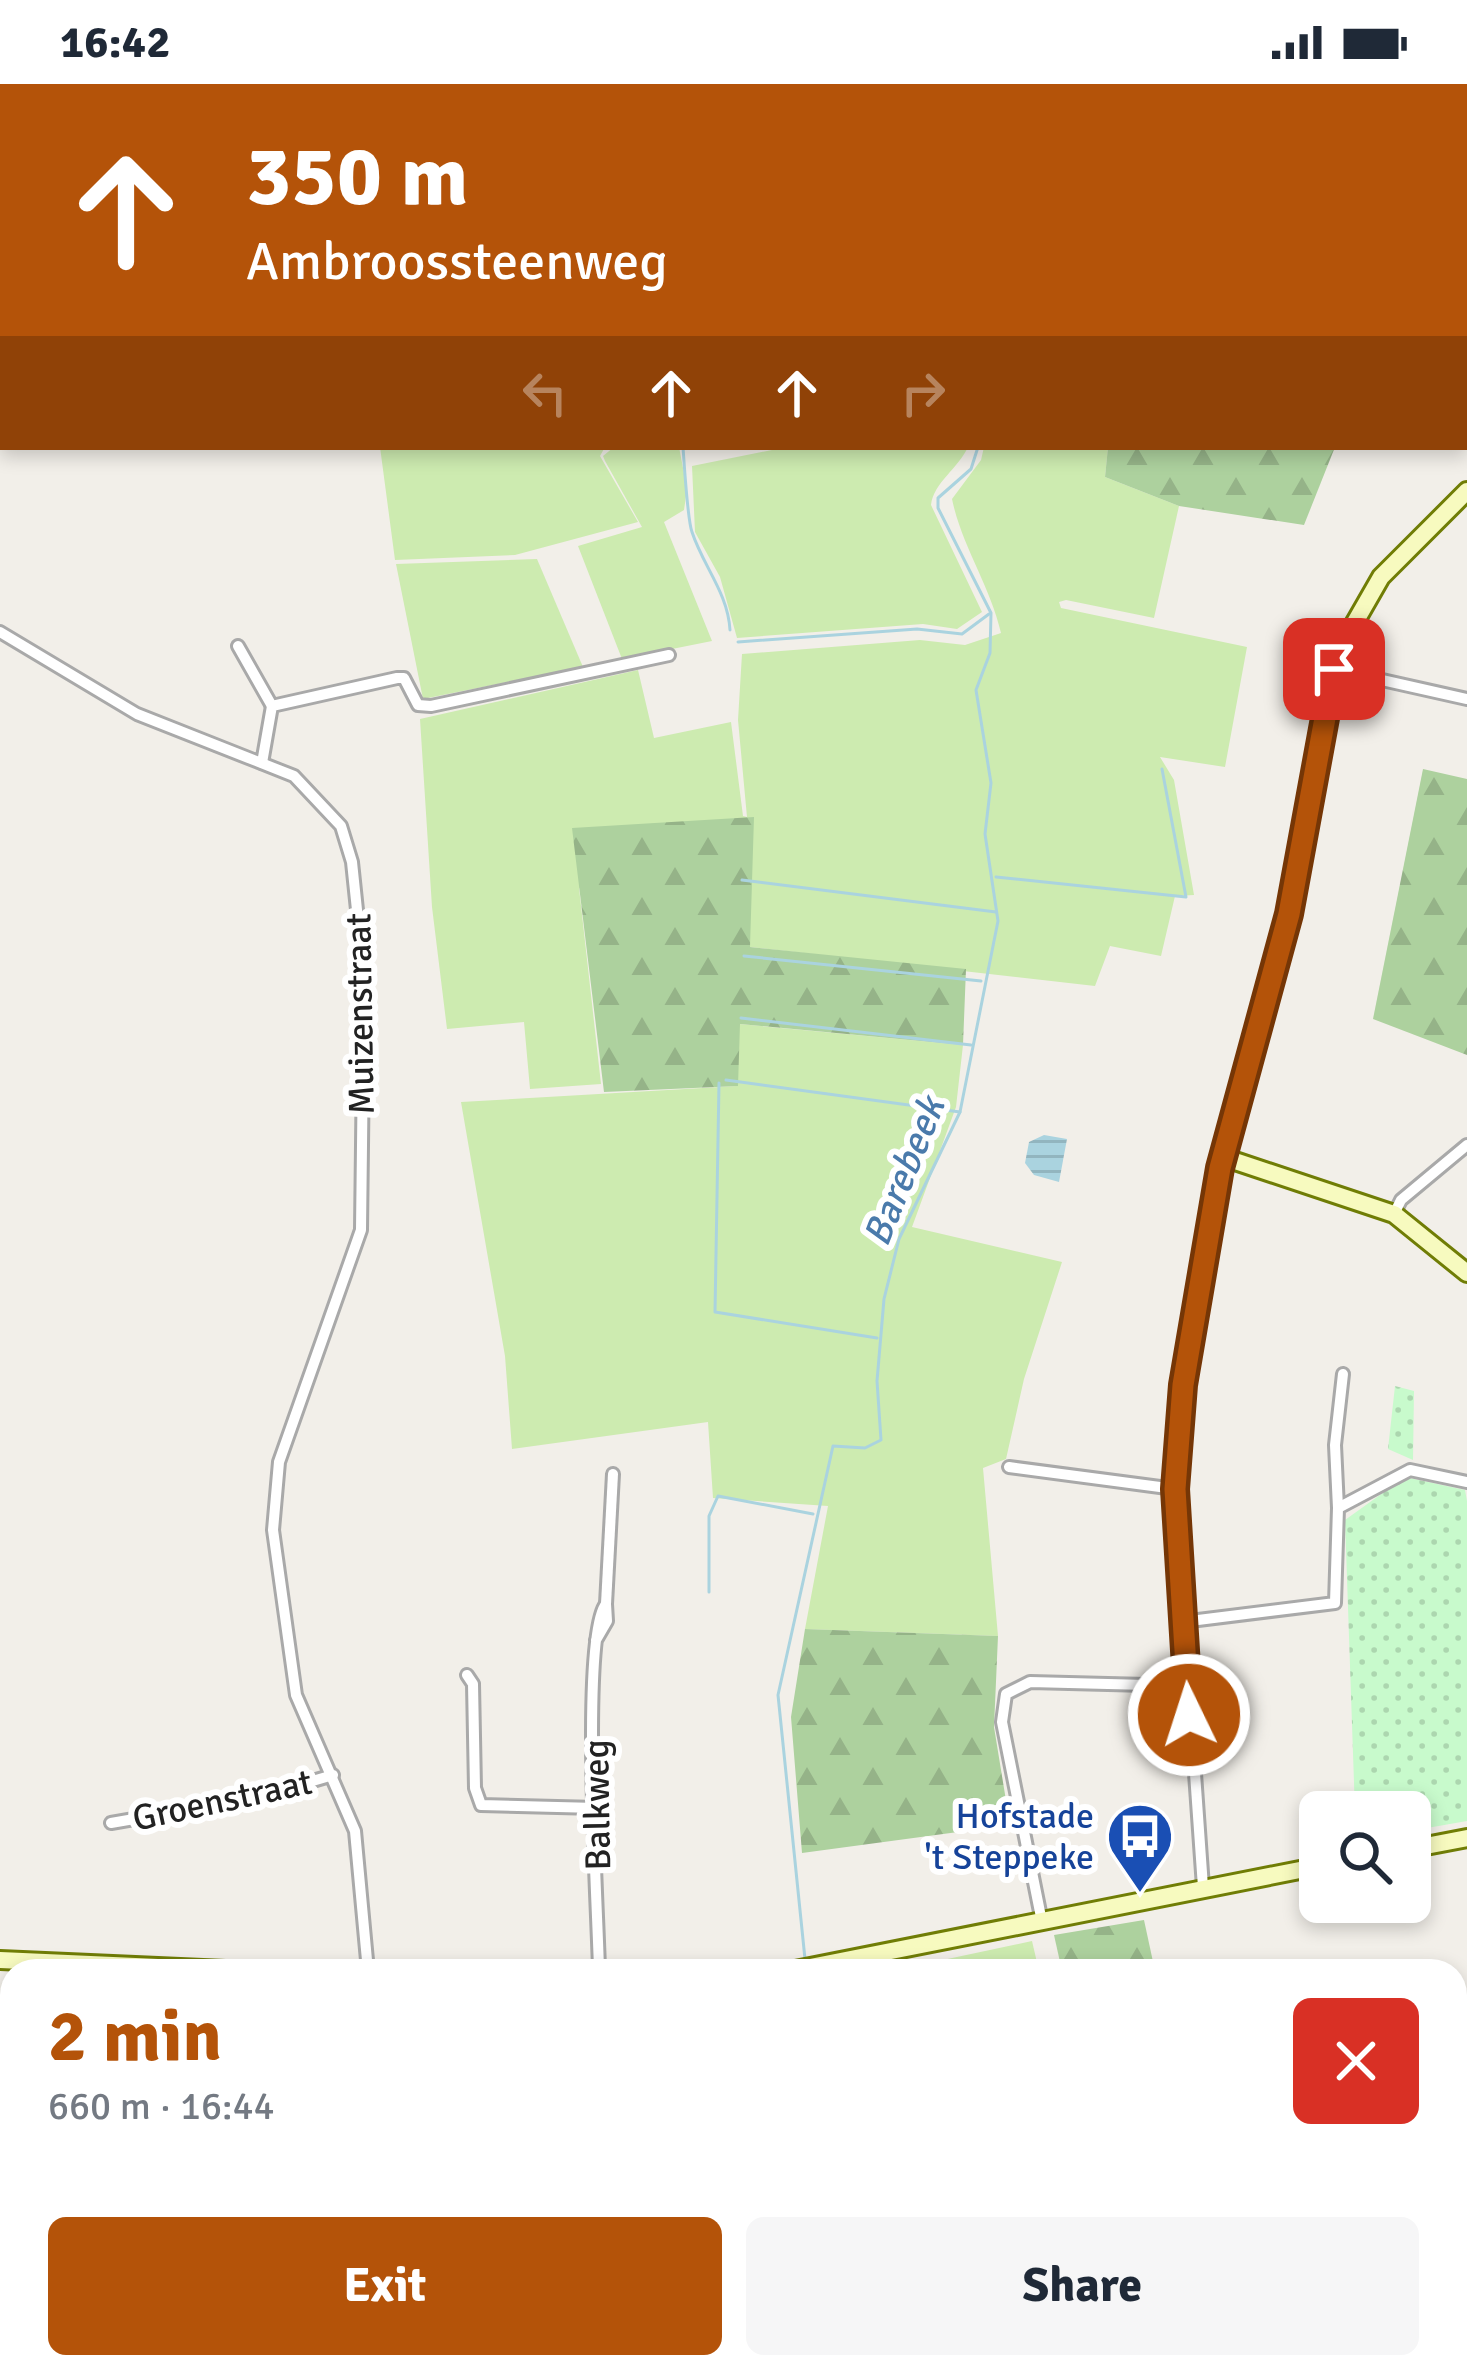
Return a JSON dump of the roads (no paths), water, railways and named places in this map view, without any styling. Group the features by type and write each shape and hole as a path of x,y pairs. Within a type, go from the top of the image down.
{"street":[{"path":"1203,1886 1175,1489 1183,1385 1220,1168 1227,1156 1227,1132 1289,914 1334,669 1358,610 1381,577 1467,491"},
{"name":"Muizenstraat","path":"0,632 136,714 294,776 341,826 360,914 362,1230 279,1462 275,1550 296,1695 355,1831 367,1959"},
{"path":"238,646 272,706 262,764"},
{"path":"272,706 397,678 404,678 418,705 431,706 669,655"},
{"path":"1334,669 1467,699"},
{"path":"1394,1214 1402,1200 1467,1145"},
{"path":"1227,1156 1394,1214 1467,1273"},
{"path":"1182,1622 1337,1601 1335,1445 1343,1374"},
{"path":"1009,1467 1175,1489"},
{"path":"1337,1508 1410,1470 1467,1482"},
{"name":"Balkweg","path":"599,1959 590,1673 596,1640 607,1621 613,1474"},
{"path":"467,1676 473,1684 475,1788 482,1805 597,1808"},
{"path":"1042,1923 1002,1722 1006,1694 1030,1682 1186,1686"},
{"name":"Groenstraat","path":"111,1823 255,1798 333,1775"},
{"path":"1431,1845 1467,1838"},
{"path":"857,1959 1299,1869"}],"water":[{"path":"1044,1135 1067,1139 1059,1182 1034,1175 1025,1163 1029,1142"}],"waterway":[{"path":"683,450 692,532 725,604 730,630"},
{"name":"Barebeek","path":"805,1959 778,1695 833,1446 865,1448 881,1440 877,1381 884,1299 899,1239 960,1112 998,921 985,834 991,783 976,690 990,653 991,613 938,508 938,498 971,469 977,450"},
{"path":"738,642 917,629 962,634 989,614"},
{"path":"996,877 1186,897 1162,769"},
{"path":"742,880 996,912"},
{"path":"744,956 981,981"},
{"path":"741,1018 971,1045"},
{"path":"726,1080 960,1112"},
{"path":"719,1083 715,1312 877,1338"},
{"path":"709,1592 709,1516 718,1496 813,1514"}],"place":[{"name":"Hofstade 't Steppeke","path":"1140,1895"}]}
